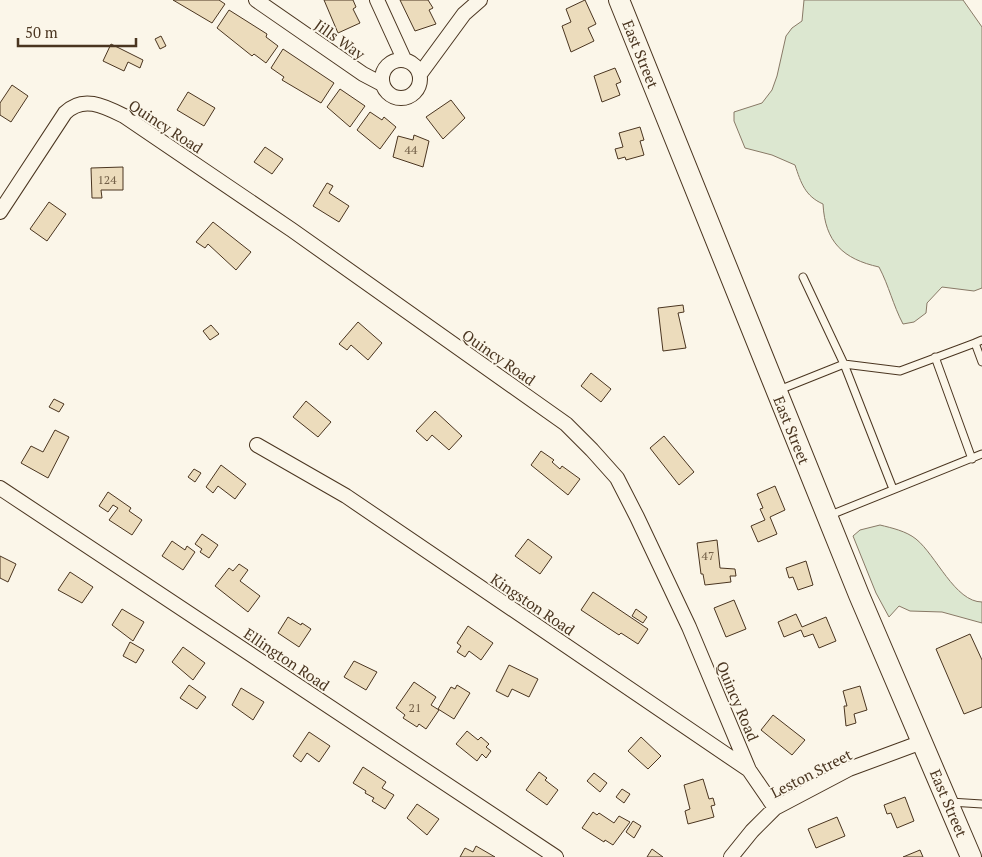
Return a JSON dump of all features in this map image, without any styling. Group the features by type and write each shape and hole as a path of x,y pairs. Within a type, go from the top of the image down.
{"main road":[{"name":"East Street","path":"619,0 827,516 971,857"}],"street":[{"name":"Jills Way","path":"256,0 363,74 382,84 389,94 400,98 416,91 420,74 464,14 480,0"},
{"path":"377,0 404,60"},
{"path":"382,84 382,77 386,66 398,60 414,64 420,74"},
{"name":"Quincy Road","path":"0,212 65,113 72,106 84,102 106,107 124,116 292,230 566,424 617,478 689,626 749,770"},
{"name":"Kingston Road","path":"257,445 346,496 749,770 775,808"},
{"name":"Ellington Road","path":"0,488 556,857"},
{"name":"Leston Street","path":"732,857 752,831 775,808 849,769 922,742"}],"lane":[{"path":"803,277 844,364 893,489"},
{"path":"777,391 844,364 900,371 978,341 982,362"},
{"path":"935,357 972,458"},
{"path":"827,516 982,454"},
{"path":"949,802 982,804"}],"green space":[{"path":"804,0 963,0 982,27 982,288 974,291 942,287 927,303 926,313 914,322 903,324 879,267 855,259 838,247 828,229 823,204 808,193 795,165 772,155 745,148 734,121 734,112 762,103 772,90 786,36 792,28 802,21"},
{"path":"880,525 903,532 916,539 963,594 972,600 982,602 982,623 942,612 910,611 899,606 889,617 876,593 853,536 860,530"}],"building":[{"path":"173,0 219,0 225,4 212,23"},
{"path":"324,0 353,0 356,7 353,9 360,23 338,33"},
{"path":"400,0 428,0 433,8 429,10 436,24 415,31"},
{"path":"585,0 596,24 588,28 594,41 571,52 562,26 571,22 566,9"},
{"path":"229,10 267,34 266,37 278,46 266,63 254,54 252,56 217,28"},
{"path":"161,36 166,46 160,49 155,39"},
{"path":"111,44 143,60 140,68 128,62 124,71 103,61"},
{"path":"283,49 334,83 321,103 282,80 284,77 271,68"},
{"path":"615,68 621,82 616,84 620,95 602,102 594,76"},
{"path":"12,85 28,96 11,122 0,115 0,103"},
{"path":"340,89 365,106 350,127 327,107"},
{"path":"188,92 215,108 204,126 177,110"},
{"path":"451,100 465,118 443,139 426,117"},
{"path":"370,112 382,120 384,117 396,127 380,149 357,130"},
{"path":"640,127 644,140 640,141 644,155 626,160 625,157 618,159 615,149 623,147 619,133"},
{"path":"414,135 429,141 423,167 393,157 398,136 413,140"},
{"path":"265,147 283,159 272,174 254,162"},
{"path":"123,167 123,190 101,190 102,198 92,198 91,168"},
{"path":"327,183 333,186 329,193 349,206 339,222 313,206"},
{"path":"49,202 66,214 47,241 30,229"},
{"path":"213,222 251,252 236,270 208,244 205,248 196,242"},
{"path":"683,305 684,312 678,313 686,348 663,351 658,308"},
{"path":"358,322 382,343 368,360 351,345 347,350 339,344"},
{"path":"211,325 219,334 210,340 203,331"},
{"path":"591,373 611,389 601,402 581,386"},
{"path":"54,399 64,404 59,412 49,407"},
{"path":"306,401 331,422 318,437 293,417"},
{"path":"435,411 462,436 449,450 432,435 427,441 416,431"},
{"path":"55,430 69,437 48,478 21,463 31,446 43,452"},
{"path":"664,436 694,472 679,485 650,448"},
{"path":"541,451 554,460 552,462 560,469 562,466 580,479 568,495 531,465"},
{"path":"221,465 246,484 235,499 218,486 213,493 206,487"},
{"path":"194,469 201,473 195,482 188,477"},
{"path":"775,486 785,510 770,517 777,534 758,542 751,526 765,520 760,509 763,508 757,494"},
{"path":"108,492 131,508 129,511 142,520 132,535 109,520 118,508 113,505 108,512 99,506"},
{"path":"202,534 218,545 209,558 200,552 202,549 195,544"},
{"path":"528,539 552,557 540,574 515,556"},
{"path":"717,540 720,568 735,569 736,576 730,576 731,582 705,585 703,574 701,574 697,543"},
{"path":"172,541 185,550 187,546 195,552 183,570 162,556"},
{"path":"0,556 16,564 8,582 0,578"},
{"path":"806,561 813,585 798,590 793,577 789,578 786,568"},
{"path":"239,564 248,570 240,581 260,596 248,612 215,586 229,568 233,571"},
{"path":"70,572 93,587 82,603 58,590"},
{"path":"593,592 648,629 638,644 621,633 619,635 581,610"},
{"path":"734,600 746,629 726,637 714,608"},
{"path":"122,609 144,622 133,641 112,625"},
{"path":"636,609 647,617 643,623 632,616"},
{"path":"796,614 802,627 826,617 836,641 819,648 813,634 804,637 801,630 784,637 778,622"},
{"path":"288,617 311,629 299,647 278,633"},
{"path":"468,626 493,643 481,660 469,651 465,657 457,652 461,646 457,643"},
{"path":"970,634 982,660 982,707 964,714 936,649"},
{"path":"130,642 144,650 136,663 123,656"},
{"path":"183,647 205,663 193,680 172,662"},
{"path":"354,661 377,672 366,690 344,677"},
{"path":"509,665 538,679 529,697 512,689 508,697 496,691"},
{"path":"414,682 436,697 431,705 439,710 426,729 419,724 417,727 403,718 405,715 396,708"},
{"path":"189,685 206,697 197,709 180,698"},
{"path":"457,685 470,693 454,719 438,709 451,687 455,689"},
{"path":"860,686 867,710 854,714 856,723 846,726 844,706 847,706 843,691"},
{"path":"241,688 264,702 253,720 232,705"},
{"path":"773,715 805,740 792,755 761,730"},
{"path":"467,731 478,740 481,737 489,744 486,747 491,751 486,758 482,754 477,761 456,744"},
{"path":"309,732 330,746 319,762 307,753 301,762 293,756"},
{"path":"641,737 661,756 648,769 628,751"},
{"path":"363,767 386,782 382,788 394,795 385,809 372,801 374,798 365,793 366,791 353,783"},
{"path":"539,772 547,778 545,780 558,790 547,805 526,790"},
{"path":"594,773 607,783 600,792 587,781"},
{"path":"703,779 709,799 713,798 715,805 711,806 714,817 688,824 685,811 690,809 684,785"},
{"path":"622,789 630,794 624,803 616,797"},
{"path":"905,797 914,821 897,828 891,813 887,814 884,805"},
{"path":"417,804 439,819 427,835 407,818"},
{"path":"593,812 597,815 599,813 614,823 619,816 630,822 613,845 605,840 604,842 582,828"},
{"path":"837,817 845,836 816,848 808,829"},
{"path":"633,821 641,826 634,838 626,832"},
{"path":"476,846 495,857 460,857 465,848 473,852"},
{"path":"652,849 663,857 647,857"},
{"path":"920,850 923,857 903,857"}]}
